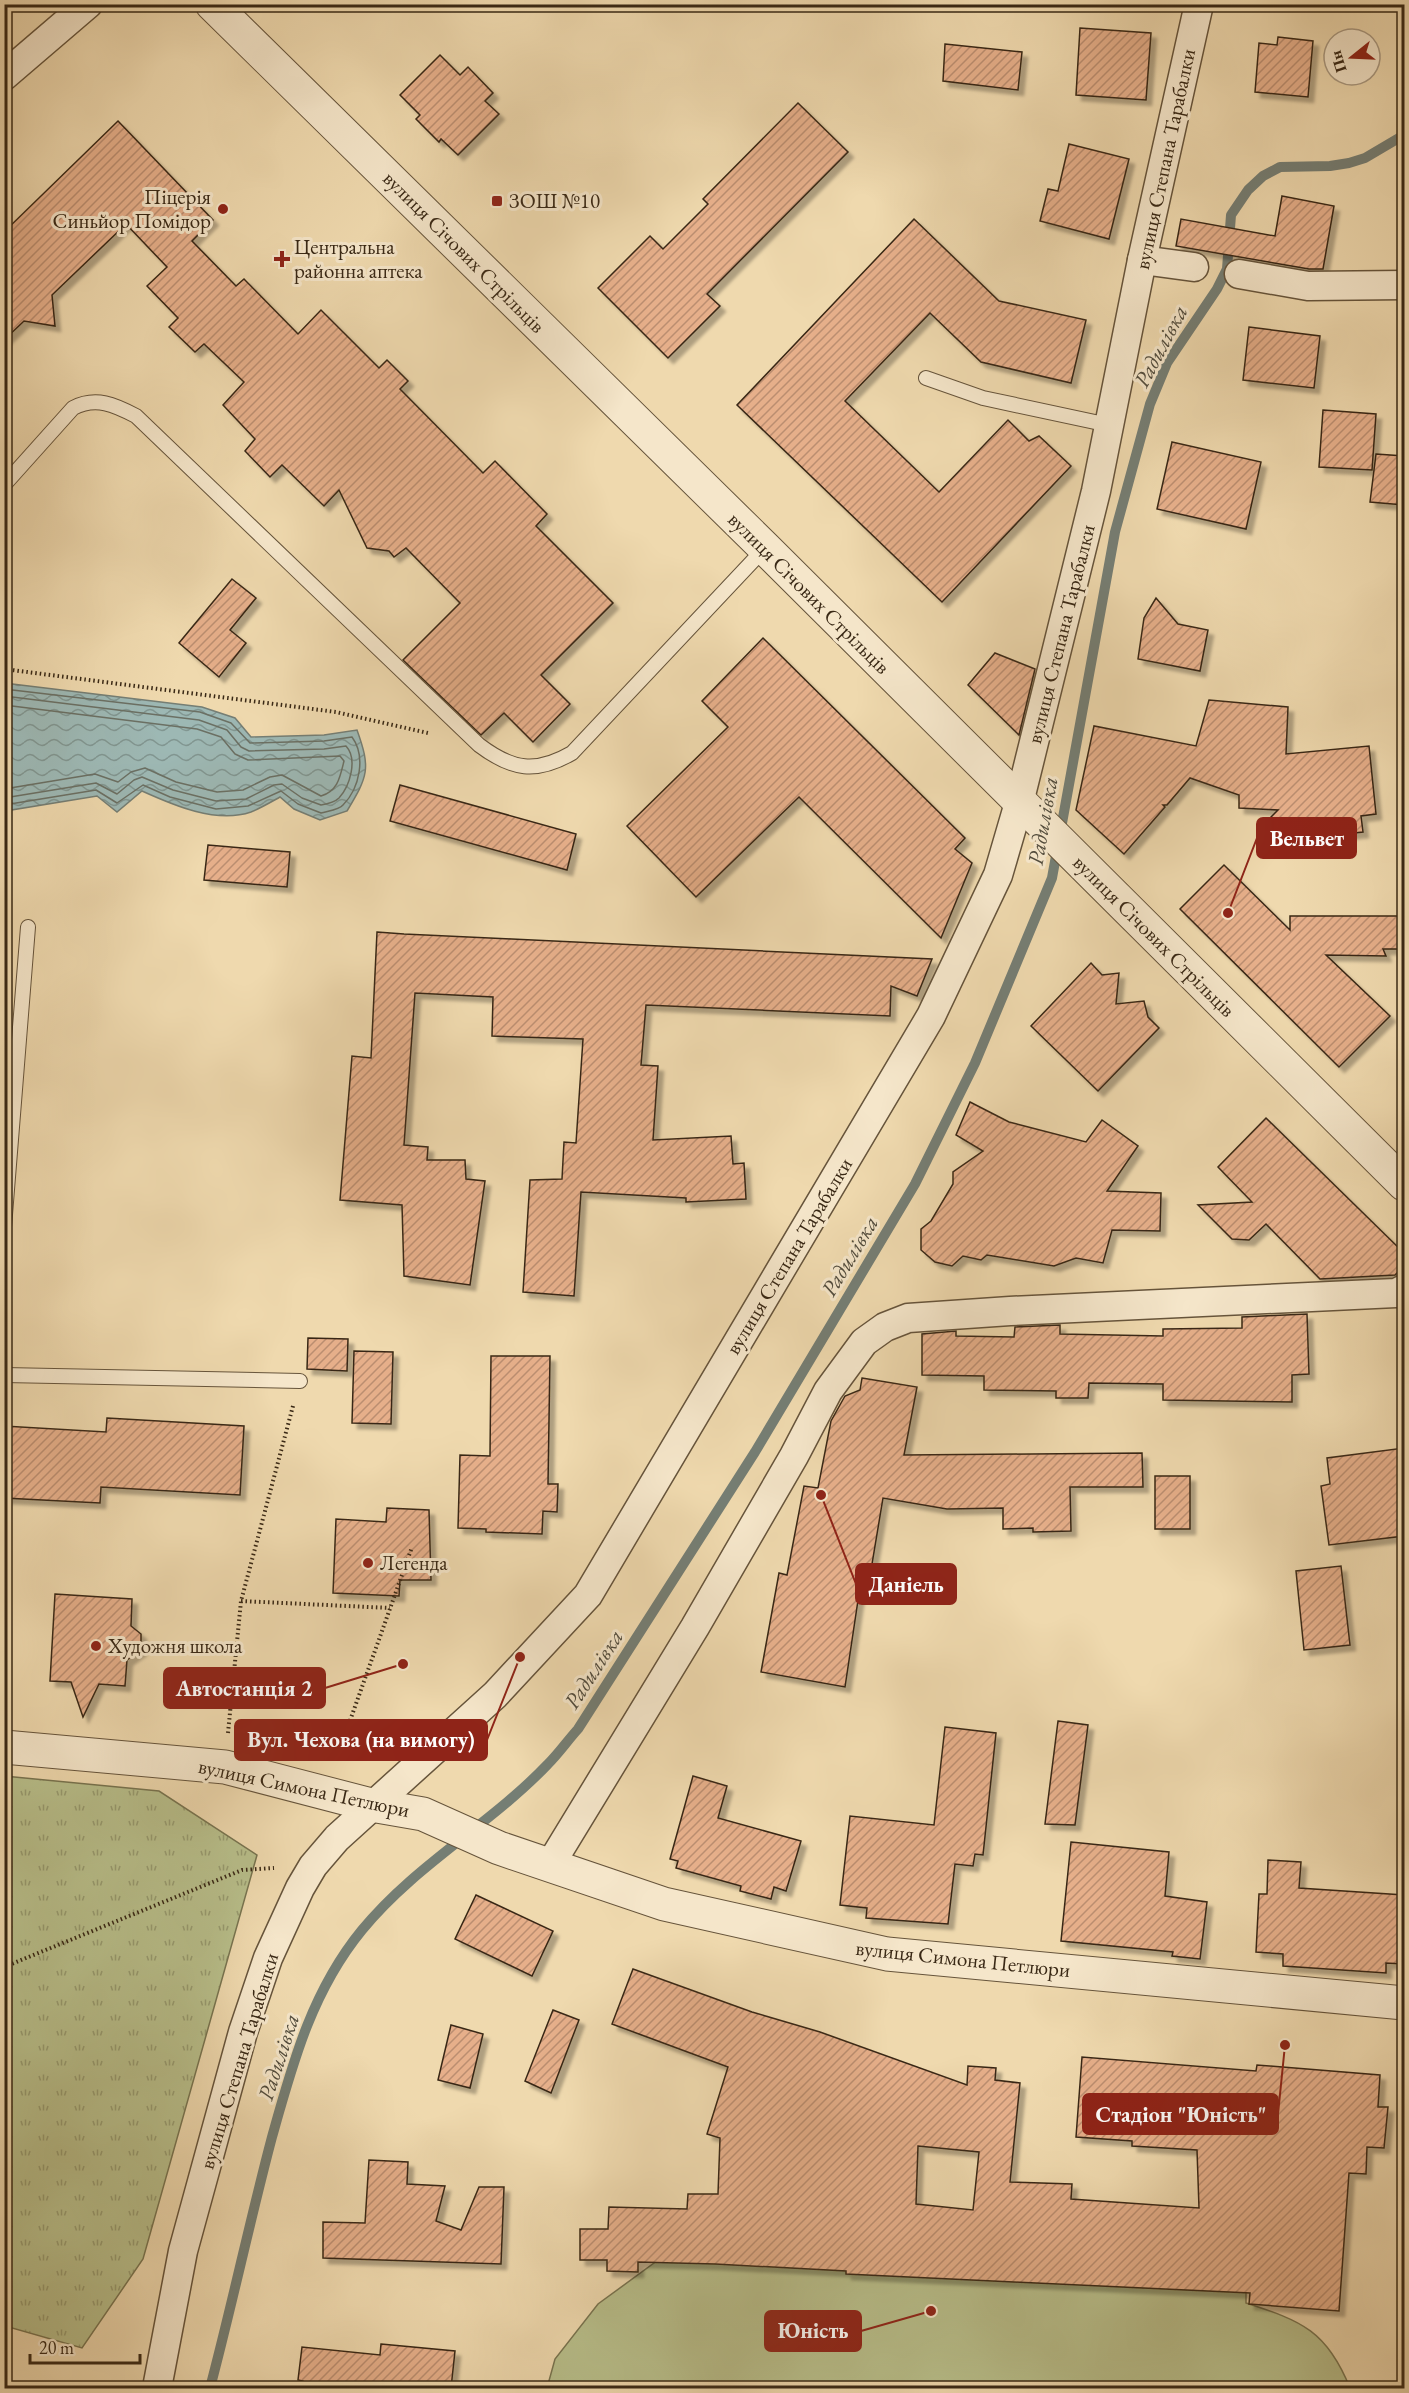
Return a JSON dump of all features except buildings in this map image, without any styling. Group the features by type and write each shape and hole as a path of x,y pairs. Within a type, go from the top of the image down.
{"street":[{"path":"4,76 88,4"},
{"name":"вулиця Січових Стрільців","path":"212,4 765,548 1404,1184"},
{"name":"вулиця Степана Тарабалки","path":"157,2388 183,2251 243,2032 272,1947 313,1866 371,1805 495,1695 588,1595 931,1016 1030,813 1143,260 1199,4"},
{"path":"1143,260 1194,267"},
{"path":"1239,274 1308,286 1404,285"},
{"path":"550,1865 695,1628 794,1456 828,1391 864,1342 885,1328 908,1318 1396,1293 1404,1290"},
{"name":"вулиця Симона Петлюри","path":"4,1747 225,1767 371,1805 423,1814 499,1848 664,1904 887,1954 1404,2003"}],"lane":[{"path":"926,378 983,398 1109,425"},
{"path":"4,485 73,408 85,402 99,401 136,416 479,745 492,755 527,768 551,765 572,753 765,548"},
{"path":"4,1227 28,927"},
{"path":"4,1375 300,1381"}],"path":[{"path":"4,669 336,712 479,745"},
{"path":"225,1767 241,1601 300,1381"},
{"path":"347,1729 412,1547"},
{"path":"241,1601 390,1608"},
{"path":"4,1967 242,1870 313,1866"}],"green space":[{"path":"4,1776 159,1791 257,1855 143,2259 82,2348 5,2326"},
{"path":"1246,2254 1246,2303 1283,2316 1310,2331 1332,2353 1350,2388 547,2388 555,2359 598,2304 665,2255"}],"water":[{"path":"4,683 202,707 235,718 251,737 324,735 357,730 366,764 363,780 347,811 320,820 294,809 280,797 251,812 224,816 195,811 142,791 117,812 97,796 5,811"}],"waterway":[{"name":"Радилівка","path":"210,2388 280,2109 306,2028 330,1978 362,1930 383,1907 405,1885 526,1786 578,1729 755,1452 915,1184 975,1063 1052,878 1115,532 1150,404 1167,363 1217,289 1227,269 1231,215 1248,190 1263,176 1280,167 1330,166 1349,163 1365,158 1404,135"}],"place":[{"name":"ЗОШ №10","path":"497,201"},
{"name":"Піцерія Синьйор Помідор","path":"223,209"},
{"name":"Центральна районна аптека","path":"282,259"},
{"name":"Вельвет","path":"1228,913"},
{"name":"Даніель","path":"821,1495"},
{"name":"Легенда","path":"368,1563"},
{"name":"Художня школа","path":"96,1646"},
{"name":"Вул. Чехова (на вимогу)","path":"520,1657"},
{"name":"Автостанція 2","path":"403,1664"},
{"name":"Стадіон \"Юність\"","path":"1285,2045"},
{"name":"Юність","path":"931,2311"}]}
